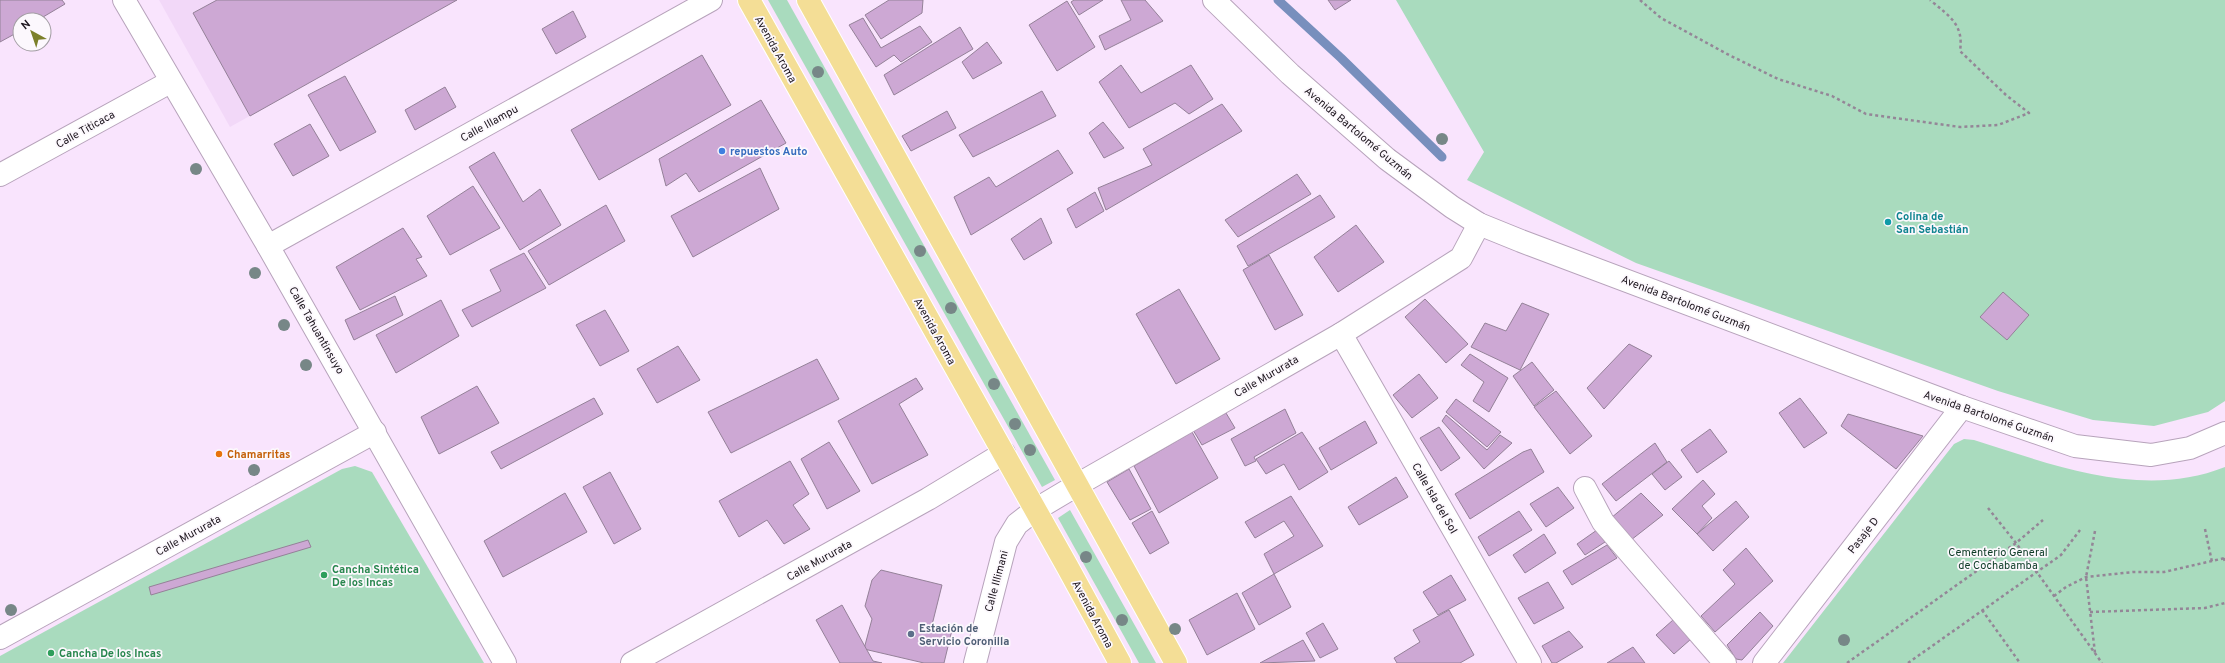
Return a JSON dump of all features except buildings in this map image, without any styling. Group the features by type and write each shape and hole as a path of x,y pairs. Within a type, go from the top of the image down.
{"main road":[{"name":"Avenida Aroma","path":"749,0 1004,453 1120,663"},
{"path":"808,0 1176,663"}],"street":[{"name":"Calle Tahuantinsuyo","path":"124,0 170,82 268,246 375,432 505,663"},
{"name":"Calle Illampu","path":"268,246 711,0"},
{"name":"Avenida Bartolomé Guzmán","path":"1214,0 1290,74 1387,159 1452,207 1479,224 1962,407 2075,446 2151,455 2190,448 2225,434"},
{"name":"Calle Titicaca","path":"0,176 170,82"},
{"name":"Calle Mururata","path":"1035,510 1341,334 1461,258 1479,224"},
{"name":"Calle Isla del Sol","path":"1341,334 1530,663"},
{"name":"Pasaje D","path":"1764,663 1962,407"},
{"name":"Calle Mururata","path":"0,638 375,432"},
{"name":"Calle Mururata","path":"632,663 928,499 1004,453"},
{"path":"1585,488 1604,522 1725,663"},
{"name":"Calle Illimani","path":"975,663 1006,542 1017,524 1035,510"}],"path":[{"path":"1640,0 1661,18 1729,55 1778,79 1832,96 1866,114 1960,127 1998,125 2029,112 2006,95 1960,51 1962,37 1954,21 1930,0"},
{"path":"1988,508 2016,543 2102,663"},
{"path":"1846,663 2016,543 2043,520"},
{"path":"2205,529 2212,562"},
{"path":"1908,663 2061,555 2080,530"},
{"path":"2095,531 2086,577 2095,653"},
{"path":"2054,596 2066,587 2086,577 2133,572 2164,572 2225,558 2225,563"},
{"path":"2090,612 2205,608 2225,603"},
{"path":"1982,610 2020,663"}],"shaded area":[{"path":"159,0 457,0 230,127"}],"green space":[{"path":"768,0 787,0 1055,480 1042,487"},
{"name":"Colina de San Sebastián","path":"1396,0 2225,0 2225,401 2208,412 2154,426 2093,420 1998,391 1636,263 1467,180 1484,152"},
{"name":"Cementerio General de Cochabamba","path":"1964,439 1974,440 2067,468 2130,480 2162,480 2194,476 2225,467 2225,663 1783,663 1954,444"},
{"path":"355,466 372,472 484,663 0,663 0,656 342,469"},
{"path":"1070,510 1156,663 1139,663 1058,518"}],"waterway":[{"path":"1278,0 1341,58 1442,157"}],"place":[{"name":"repuestos Auto","path":"722,151"},
{"name":"Colina de San Sebastián","path":"1888,222"},
{"name":"Chamarritas","path":"219,454"},
{"name":"Cancha Sintética De los Incas","path":"324,575"},
{"name":"Estación de Servicio Coronilla","path":"911,634"},
{"name":"Cancha De los Incas","path":"51,653"}]}
